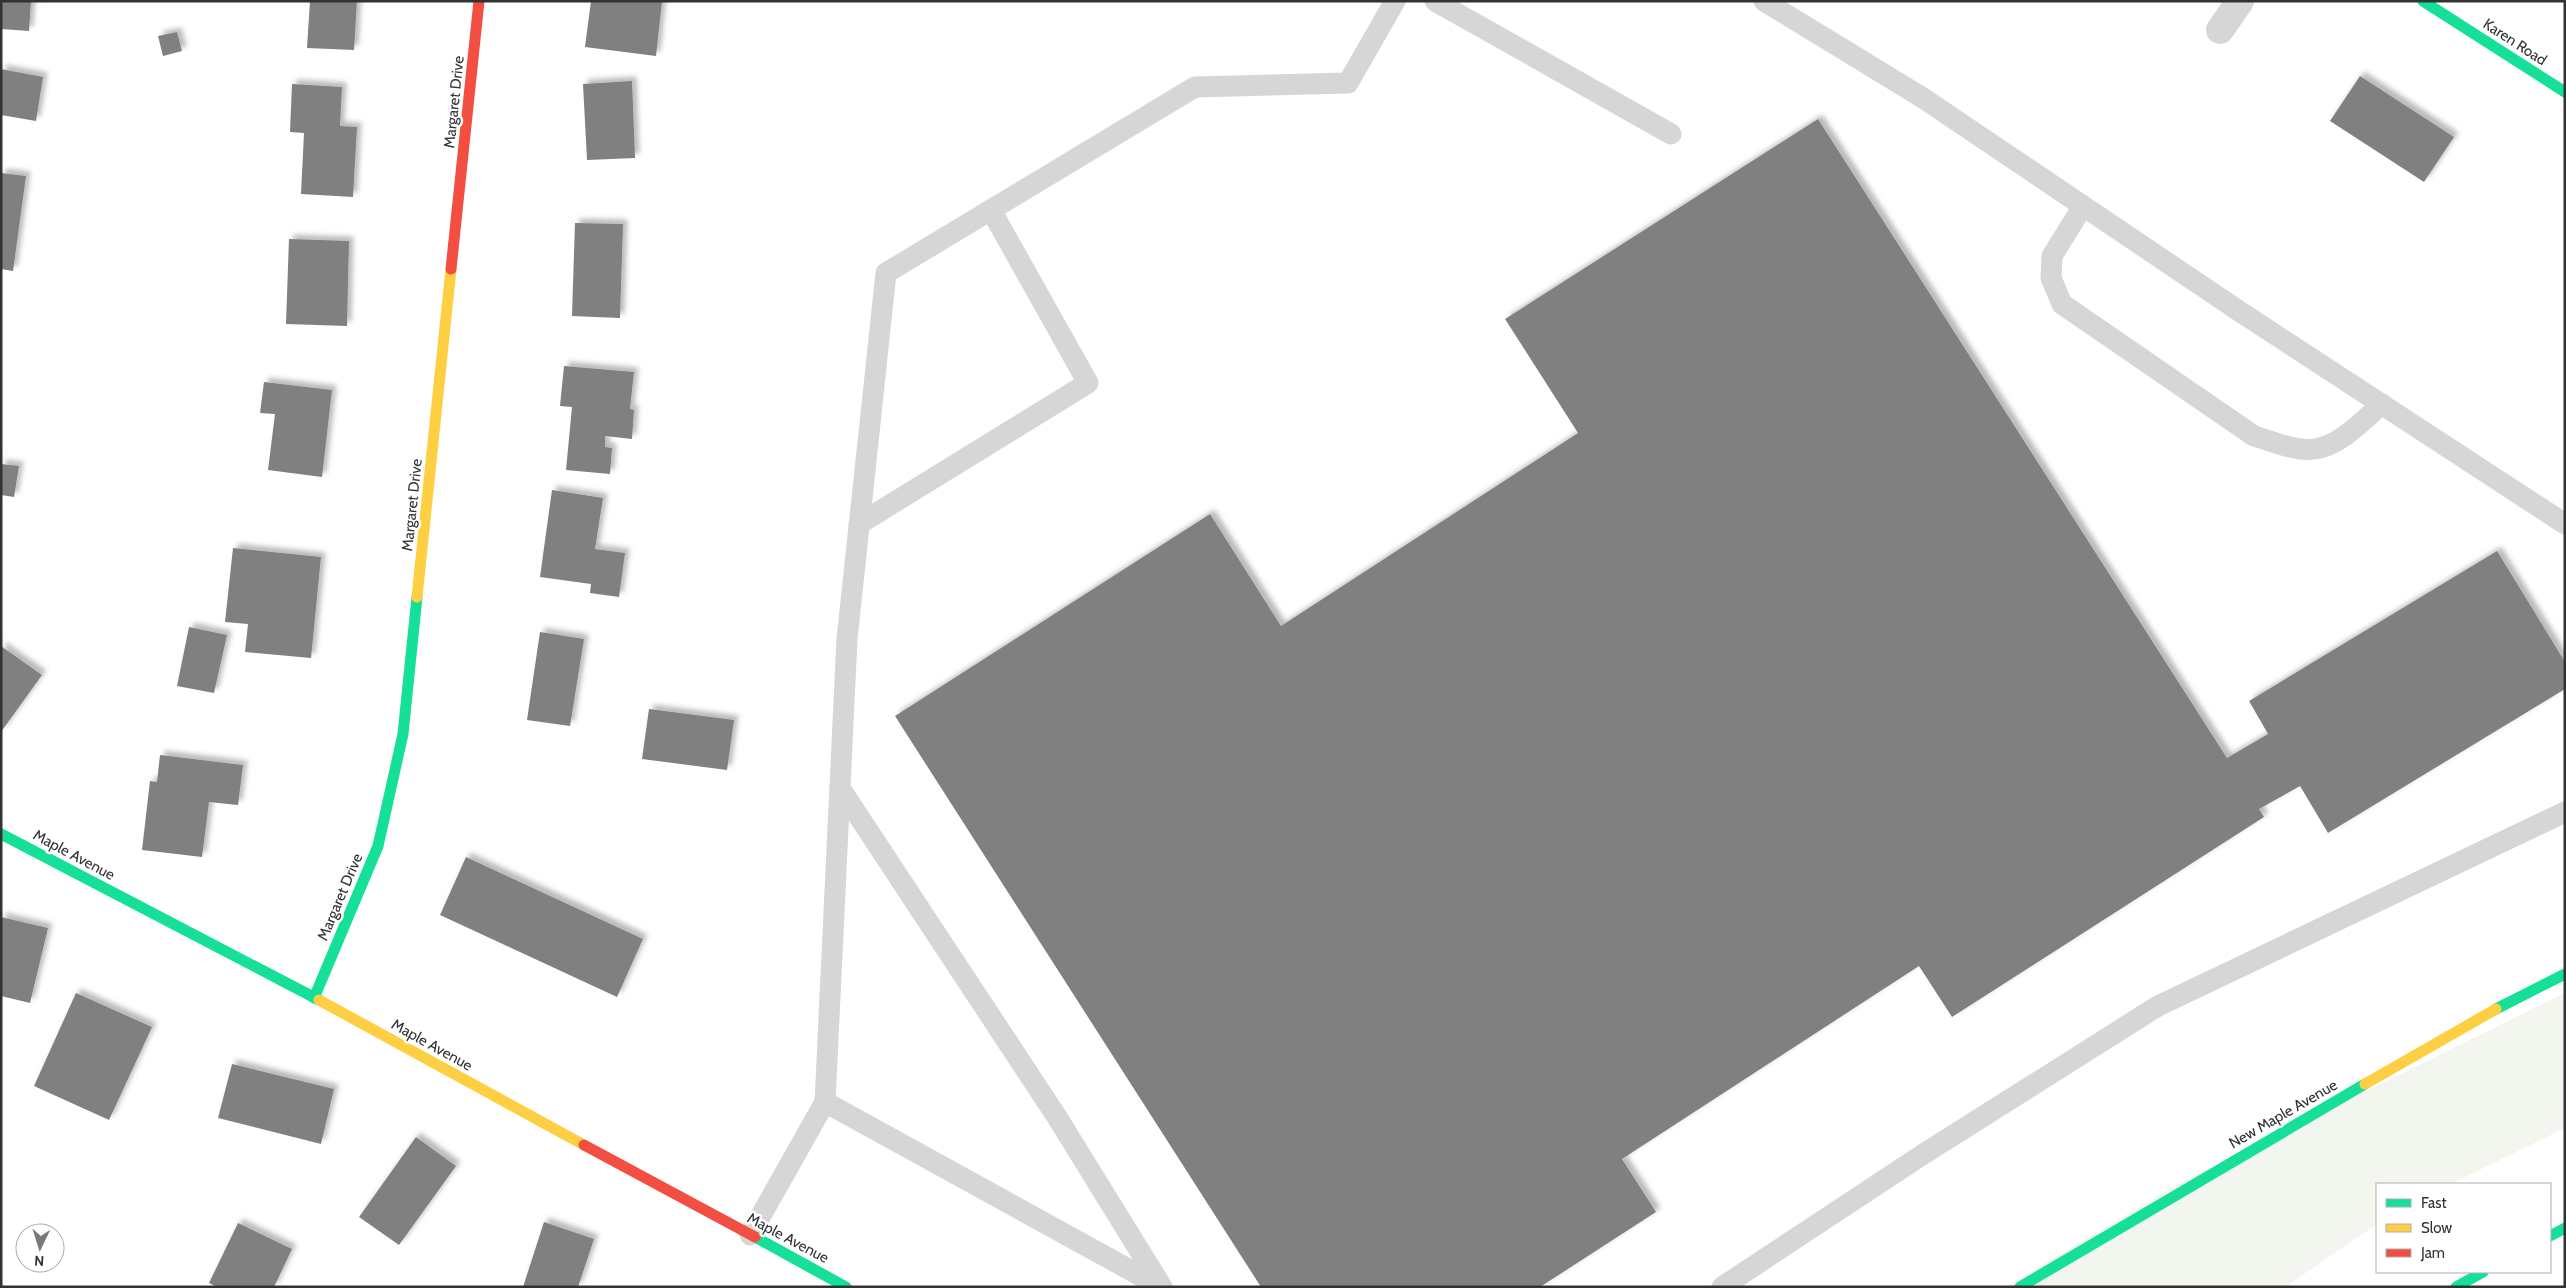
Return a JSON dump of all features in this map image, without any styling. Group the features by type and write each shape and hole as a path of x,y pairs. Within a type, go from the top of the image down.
{"main road":[{"name":"Margaret Drive","path":"314,998 378,846 403,734 479,1"},
{"name":"Karen Road","path":"2423,1 2565,92"},
{"name":"Maple Avenue","path":"1,834 314,998 846,1287"},
{"name":"New Maple Avenue","path":"2020,1287 2465,1025 2565,974"},
{"path":"2551,1235 2565,1228"},
{"path":"2456,1287 2481,1273"}],"street":[{"path":"2220,30 2240,1"}],"lane":[{"path":"750,1235 825,1102 846,639 886,273 1196,87 1348,83 1395,1"},
{"path":"1435,1 1671,134"},
{"path":"1764,1 1923,98 2083,206 2565,524"},
{"path":"2083,206 2052,256 2051,278 2062,304 2254,436 2286,445 2314,449 2343,437 2382,404"},
{"path":"859,524 1088,383 991,210"},
{"path":"840,788 1057,1117 1161,1287"},
{"path":"1722,1287 1922,1155 2158,1006 2565,812"},
{"path":"825,1102 1161,1287"}],"shaded area":[{"path":"2565,993 2565,1128 2453,1183 2376,1183 2376,1225 2285,1287 2006,1287 2180,1183"}],"building":[{"path":"1,1 31,1 29,31 1,29"},
{"path":"310,1 357,1 354,50 307,48"},
{"path":"591,1 662,1 656,56 585,47"},
{"path":"177,32 182,51 163,56 158,36"},
{"path":"1,69 43,77 36,121 1,115"},
{"path":"2360,76 2454,137 2424,182 2330,121"},
{"path":"632,81 635,158 587,160 583,84"},
{"path":"292,84 342,87 340,126 357,127 353,197 301,194 304,133 290,132"},
{"path":"1818,119 2227,758 2268,734 2249,701 2497,551 2565,662 2565,689 2328,833 2300,786 2259,809 2264,817 1952,1017 1919,966 1622,1159 1656,1212 1540,1287 1261,1287 895,716 1210,514 1281,626 1578,433 1505,319"},
{"path":"1,173 26,176 13,271 1,269"},
{"path":"575,223 623,224 620,318 572,316"},
{"path":"289,239 349,241 347,326 286,324"},
{"path":"564,366 634,372 630,409 634,410 632,439 605,436 605,447 612,448 610,474 566,470 572,407 560,406"},
{"path":"264,382 332,390 322,477 268,470 275,414 260,413"},
{"path":"1,464 19,466 14,497 1,495"},
{"path":"552,490 603,498 595,549 625,553 619,597 590,593 591,584 540,577"},
{"path":"233,548 321,557 311,658 245,652 248,624 225,622"},
{"path":"189,627 227,635 214,693 177,686"},
{"path":"540,632 584,639 570,726 527,720"},
{"path":"1,646 42,675 1,732"},
{"path":"649,709 734,720 727,770 642,759"},
{"path":"160,755 243,765 238,805 209,802 202,857 142,850 150,781 157,782"},
{"path":"466,857 643,939 617,997 440,915"},
{"path":"1,917 48,928 30,1003 1,996"},
{"path":"76,993 152,1027 109,1120 34,1086"},
{"path":"232,1064 334,1089 321,1144 218,1118"},
{"path":"416,1137 456,1166 399,1245 359,1217"},
{"path":"544,1222 594,1239 578,1287 523,1287"},
{"path":"238,1223 292,1249 274,1287 217,1287 209,1283"}],"traffic: fast":[{"path":"2423,1 2565,92"},
{"path":"314,998 378,846 403,734 417,597"},
{"path":"1,834 319,1000"},
{"path":"2496,1009 2565,974"},
{"path":"2020,1287 2365,1084"},
{"path":"2551,1235 2565,1228"},
{"path":"755,1237 846,1287"},
{"path":"2456,1287 2481,1273"}],"traffic: slow":[{"path":"417,597 451,269"},
{"path":"319,1000 584,1145"},
{"path":"2365,1084 2496,1009"}],"traffic: jam":[{"path":"451,269 479,1"},
{"path":"584,1145 755,1237"}]}
